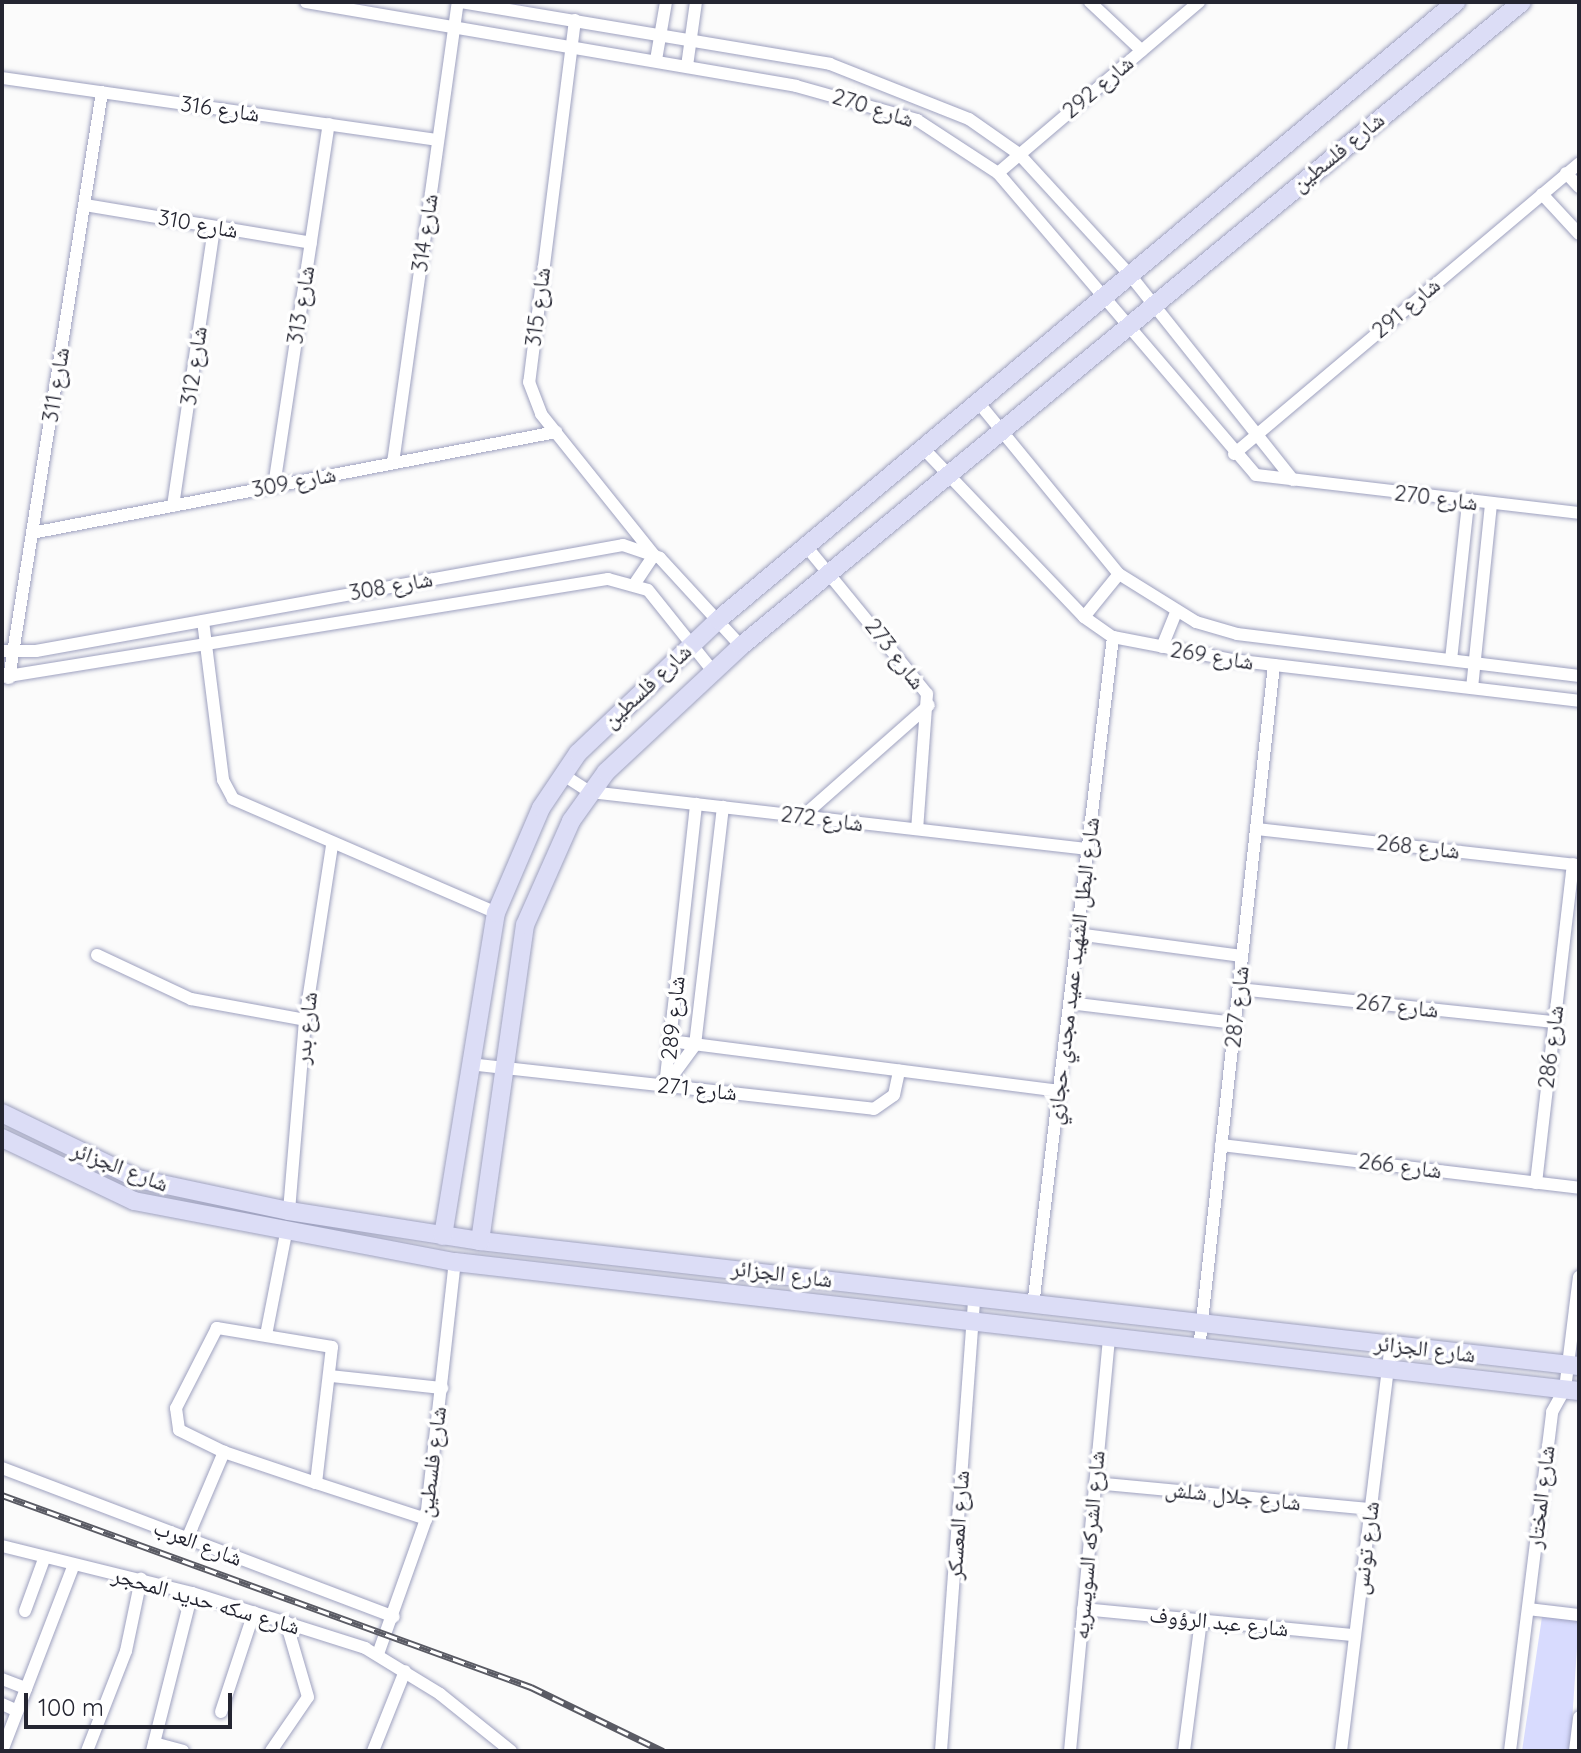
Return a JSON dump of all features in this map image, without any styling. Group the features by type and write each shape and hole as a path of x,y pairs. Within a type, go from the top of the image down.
{"street":[{"name":"شارع 270","path":"306,2 796,86 917,120 998,173 1106,295 1234,454 1256,475 1468,503 1579,513"},
{"name":"شارع 270","path":"460,2 801,59 920,94 1019,154 1130,275 1293,480"},
{"name":"شارع 314","path":"393,463 460,2"},
{"path":"656,60 666,2"},
{"path":"687,66 696,2"},
{"path":"1090,2 1142,51"},
{"name":"شارع 292","path":"998,173 1199,2"},
{"name":"شارع فلسطين","path":"443,1236 496,913 522,849 562,774 718,620 1456,2"},
{"name":"شارع فلسطين","path":"480,1241 516,959 550,860 590,792 741,646 1000,429 1522,2"},
{"name":"شارع 315","path":"575,20 529,382 556,432 654,555"},
{"path":"796,86 801,59"},
{"name":"شارع 316","path":"2,78 438,140"},
{"name":"شارع 311","path":"5,678 32,533 102,92"},
{"name":"شارع 313","path":"274,486 329,124"},
{"name":"شارع 291","path":"1234,454 1579,163"},
{"path":"1566,173 1579,187"},
{"path":"1542,194 1579,234"},
{"name":"شارع 310","path":"85,205 311,243"},
{"name":"شارع 312","path":"173,506 214,227"},
{"name":"شارع 269","path":"978,402 1119,574 1176,613 1237,634 1579,676"},
{"name":"شارع 309","path":"32,533 556,432"},
{"name":"شارع 269","path":"923,448 1084,617 1113,637 1274,665 1579,701"},
{"path":"1451,660 1468,503"},
{"path":"1472,688 1491,505"},
{"name":"شارع 308","path":"8,652 203,621 604,545 654,555"},
{"name":"شارع 273","path":"806,546 920,681 929,705 917,829"},
{"path":"713,671 636,582 654,555 741,646"},
{"path":"482,570 487,598"},
{"path":"1084,617 1119,574"},
{"name":"شارع 308","path":"5,678 608,579 636,582"},
{"path":"375,589 379,616"},
{"path":"278,607 282,632"},
{"path":"1162,647 1176,613"},
{"path":"203,621 209,645 227,792 242,807 496,913"},
{"name":"شارع البطل الشهيد عميد مجدي حجازي","path":"1033,1306 1113,637"},
{"name":"شارع 287","path":"1199,1349 1274,665"},
{"path":"802,817 929,705"},
{"name":"شارع 272","path":"562,774 590,792 1087,849"},
{"name":"شارع 289","path":"665,1086 696,804"},
{"name":"شارع 289","path":"665,1086 695,1045 723,807"},
{"name":"شارع 268","path":"1256,829 1576,865"},
{"name":"شارع بدر","path":"289,1211 305,1020 332,845"},
{"path":"522,849 550,860"},
{"name":"شارع 286","path":"1536,1183 1576,865"},
{"path":"1077,934 1242,956"},
{"path":"97,955 191,999 305,1020"},
{"name":"شارع 267","path":"1239,989 1554,1022"},
{"path":"1069,1003 1235,1023"},
{"name":"شارع 271","path":"670,1041 1060,1091"},
{"name":"شارع 271","path":"469,1064 874,1109 894,1095 899,1071"},
{"name":"شارع الجزائر","path":"2,1113 138,1179 289,1211 443,1236 1573,1366"},
{"name":"شارع الجزائر","path":"2,1138 134,1201 286,1233 455,1262 1572,1390"},
{"name":"شارع 266","path":"1221,1145 1579,1188"},
{"path":"267,1330 286,1233"},
{"name":"شارع فلسطين","path":"378,1654 394,1617 426,1519 455,1262"},
{"path":"749,1298 752,1271"},
{"path":"1572,1390 1579,1277"},
{"path":"900,1315 901,1288"},
{"name":"شارع المعسكر","path":"941,1751 974,1299"},
{"path":"316,1483 331,1376 329,1342 229,1326 209,1334 176,1408 179,1430 224,1452 316,1483 426,1519"},
{"name":"شارع الشركه السويسريه","path":"1070,1751 1109,1339"},
{"name":"شارع تونس","path":"1341,1751 1391,1345"},
{"path":"331,1376 442,1388"},
{"name":"شارع المختار","path":"1510,1751 1552,1412 1572,1390"},
{"path":"187,1539 224,1452"},
{"name":"شارع العرب","path":"2,1468 394,1617"},
{"name":"شارع جلال شلش","path":"1095,1483 1371,1509"},
{"name":"شارع سكه حديد المحجر","path":"2,1546 73,1567 141,1579 192,1593 378,1654 405,1671 503,1748"},
{"path":"25,1611 44,1559"},
{"path":"2,1751 73,1567"},
{"path":"87,1751 126,1651 141,1579"},
{"path":"183,1751 153,1747 192,1593"},
{"name":"شارع عبد الرؤوف","path":"1083,1609 1355,1635"},
{"path":"1528,1609 1579,1615"},
{"path":"221,1712 254,1612"},
{"path":"1184,1751 1201,1620"},
{"path":"271,1751 308,1697 286,1622"},
{"path":"373,1751 405,1671"},
{"path":"2,1679 26,1688"},
{"path":"2,1704 18,1711"},
{"path":"1575,1751 1579,1717"}],"shaded area":[{"path":"1542,1617 1579,1619 1570,1751 1522,1751"}],"railway":[{"path":"2,1495 531,1687 663,1751"}]}
